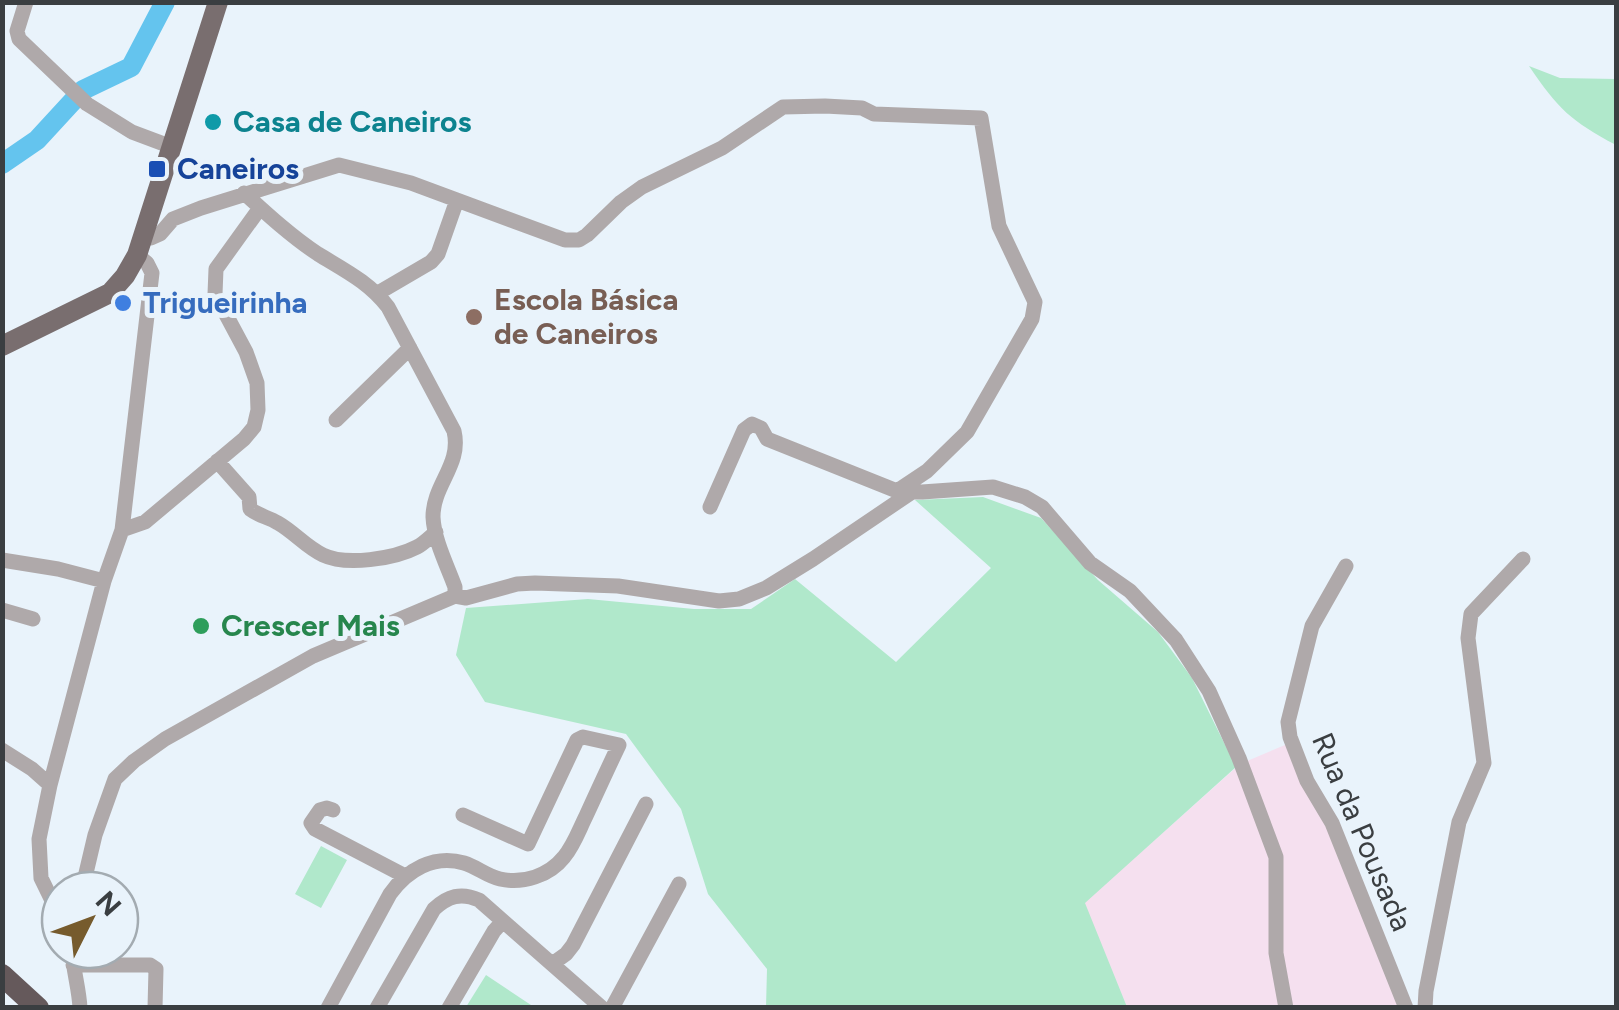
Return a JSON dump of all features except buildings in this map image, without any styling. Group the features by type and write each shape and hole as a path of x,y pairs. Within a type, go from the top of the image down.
{"highway":[{"path":"2,975 38,1008"}],"main road":[{"path":"2,346 110,292 125,276 140,246 218,2"}],"street":[{"path":"26,2 14,39 87,104 132,132 172,146"},
{"path":"41,870 39,839 50,785 104,581 122,530 152,273 140,246 160,234 173,219 339,164 411,183 565,240 579,240 642,187 694,163 783,108 843,107 862,108 874,114 981,118 999,226 1035,302 1032,319 967,432 904,492 814,559 739,599 719,601 618,586 517,584 466,598 455,596 313,656 165,739 114,779 87,870"},
{"path":"244,193 315,252 378,293 454,431 454,458 435,502 433,517 455,596"},
{"path":"378,293 432,262 457,200"},
{"path":"122,530 144,522 254,427 258,410 253,368 215,294 216,269 260,208"},
{"path":"336,420 410,348"},
{"path":"710,507 744,430 752,424 767,439 904,492 994,488 1025,497 1042,507 1090,563 1130,592 1176,640 1209,691 1276,857 1276,953 1286,1008"},
{"path":"217,461 249,497 250,508 259,516 278,523 328,558 382,558 418,547 436,532"},
{"path":"1426,1008 1426,990 1459,822 1484,764 1468,638 1472,614 1523,559"},
{"path":"2,560 104,581"},
{"name":"Rua da Pousada","path":"1346,566 1312,626 1288,722 1290,737 1307,781 1332,823 1406,1008"},
{"path":"2,610 32,619"},
{"path":"328,1008 390,894 414,869 449,861 464,863 500,879 530,879 549,871 563,859 619,745 584,737 578,740 528,844 463,815"},
{"path":"2,750 50,785"},
{"path":"552,964 573,945 646,804"},
{"path":"334,810 320,810 311,823 315,829 405,876"},
{"path":"612,1008 679,884"},
{"path":"377,1008 434,909 455,895 468,895 480,900 602,1008"},
{"path":"449,1008 503,921"},
{"path":"140,964 156,968 155,1008"},
{"path":"75,970 80,1008"}],"shaded area":[{"path":"1292,742 1405,1007 1127,1007 1084,903 1240,764"}],"green space":[{"path":"1529,66 1560,78 1616,79 1616,145 1566,113"},
{"path":"983,497 1041,518 1098,580 1158,632 1192,678 1236,767 1085,903 1127,1007 766,1007 767,969 708,894 681,809 626,734 485,702 456,655 466,608 588,599 694,609 751,609 795,579 896,662 991,568 915,500"},
{"path":"321,846 347,860 321,908 295,894"},
{"path":"486,975 534,1007 466,1007"}],"waterway":[{"path":"2,164 37,140 83,90 131,67 165,2"}],"place":[{"name":"Casa de Caneiros","path":"213,122"},
{"name":"Caneiros","path":"157,169"},
{"name":"Trigueirinha","path":"123,303"},
{"name":"Escola Básica de Caneiros","path":"474,317"},
{"name":"Crescer Mais","path":"201,626"}]}
